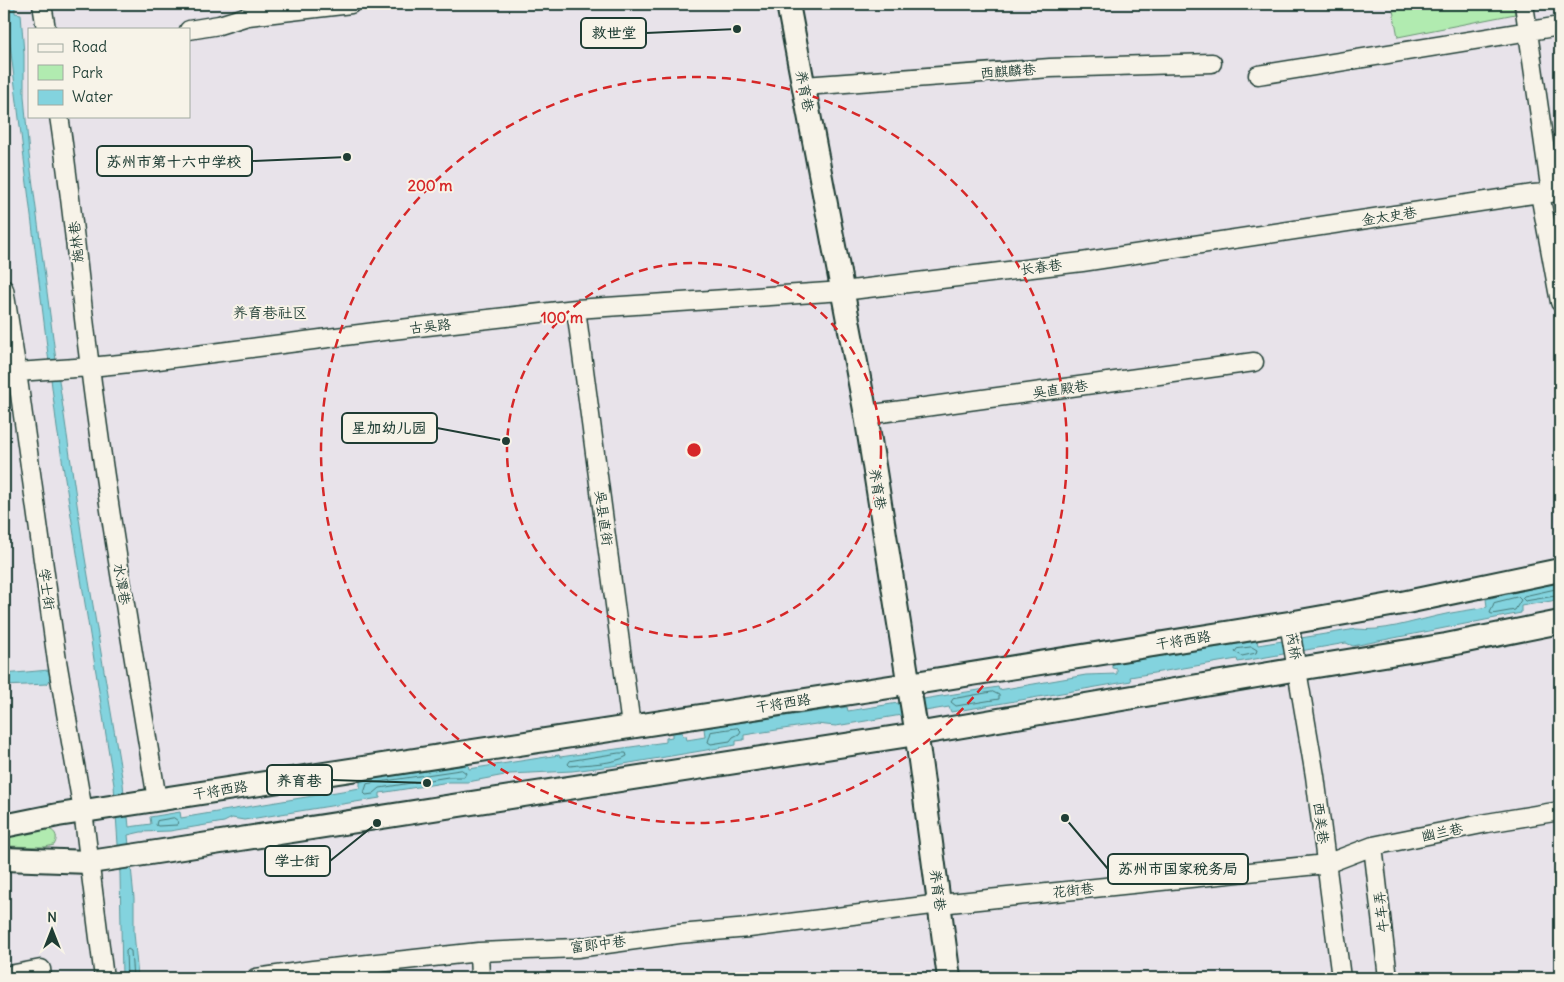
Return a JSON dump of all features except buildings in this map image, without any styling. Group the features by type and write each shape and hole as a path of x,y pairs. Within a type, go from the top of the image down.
{"main road":[{"name":"养育巷","path":"788,4 866,415 910,689 949,978"},
{"name":"干将西路","path":"4,826 157,800 632,726 910,689 1290,628 1560,570"},
{"path":"4,859 90,862 915,728 1297,662 1446,645 1560,622"}],"street":[{"path":"42,4 46,28"},
{"path":"190,30 219,25 248,16 351,4"},
{"path":"1524,4 1550,193 1560,302"},
{"path":"1258,75 1560,26"},
{"name":"西麒麟巷","path":"804,86 1050,68 1212,63"},
{"name":"施林巷","path":"59,118 70,188 90,367"},
{"name":"金太史巷","path":"1238,239 1550,193"},
{"name":"长春巷","path":"843,291 1082,262 1238,239"},
{"name":"学士街","path":"4,289 24,371 57,660 83,812 104,978"},
{"name":"古吴路","path":"24,371 90,367 576,309 843,291"},
{"name":"吴县直街","path":"576,309 632,726"},
{"name":"吴直殿巷","path":"866,415 1254,362"},
{"name":"水潭巷","path":"90,367 157,800"},
{"name":"芮桥","path":"1290,628 1297,662"},
{"name":"西美巷","path":"1297,662 1315,776 1341,978"},
{"name":"幽兰巷","path":"1326,864 1373,846 1487,823 1560,811"},
{"name":"牛车弄","path":"1373,846 1388,978"},
{"name":"花街巷","path":"940,904 1326,864"},
{"name":"富郎中巷","path":"256,978 479,952 578,948 679,934 749,928 940,904"},
{"path":"479,952 480,978"},
{"path":"4,976 41,969 42,978"}],"green space":[{"path":"1425,4 1513,4 1515,14 1398,37 1393,10"},
{"path":"43,829 50,830 56,835 54,845 45,847 4,846 4,838"}],"water":[{"path":"5,4 15,4 15,13 21,14 24,54 24,96 29,155 55,353 84,552 129,827 151,824 150,817 180,812 181,818 360,788 360,780 468,764 469,769 559,755 560,757 666,742 666,738 672,737 672,733 682,732 687,740 705,737 704,728 847,707 848,711 998,687 999,690 1086,675 1117,674 1117,669 1112,668 1112,664 1257,641 1258,645 1356,629 1386,628 1487,607 1486,599 1560,582 1560,605 1558,606 1557,600 1521,606 1521,613 1353,646 1346,643 1238,662 1237,659 1130,677 1131,681 951,712 949,707 836,726 816,724 744,735 744,740 736,741 736,745 612,766 572,771 510,774 468,782 449,782 380,793 380,798 244,820 232,818 224,822 170,831 141,832 128,835 134,898 134,932 138,978 122,978 120,874 114,785 57,428"},
{"path":"49,670 50,680 47,684 4,686 4,674"}],"place":[{"name":"救世堂","path":"737,29"},
{"name":"苏州市第十六中学校","path":"347,157"},
{"name":"星加幼儿园","path":"506,441"},
{"name":"养育巷","path":"427,783"},
{"name":"苏州市国家税务局","path":"1065,818"},
{"name":"学士街","path":"377,823"}],"district":[{"name":"养育巷社区","path":"270,313"}]}
